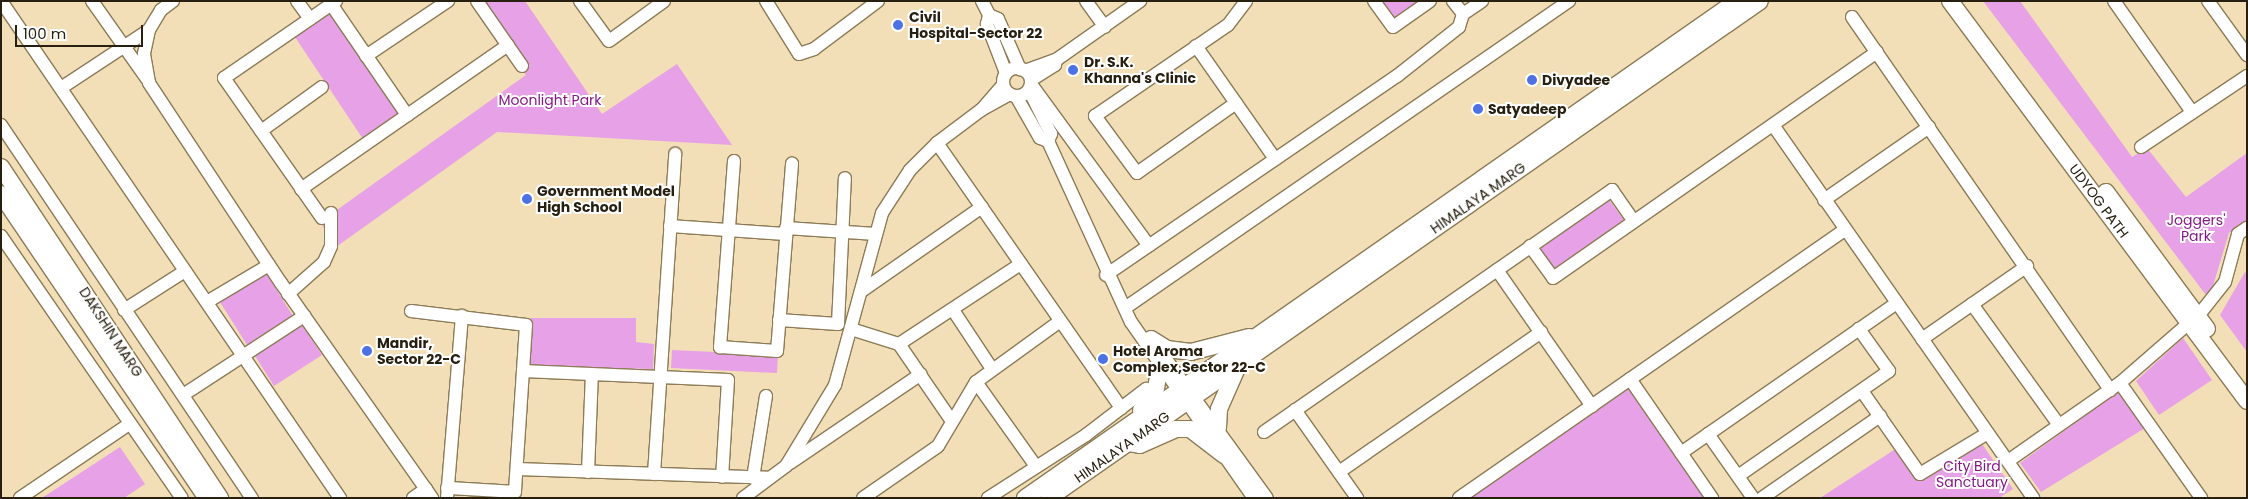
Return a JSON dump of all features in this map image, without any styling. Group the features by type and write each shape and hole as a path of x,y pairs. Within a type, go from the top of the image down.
{"main road":[{"name":"HIMALAYA MARG","path":"1049,498 1128,443 1260,335 1737,1"},
{"name":"HIMALAYA MARG","path":"1025,498 1096,438 1128,426 1238,366 1760,1"},
{"name":"UDYOG PATH","path":"1950,1 2193,320 2247,383"},
{"name":"UDYOG PATH","path":"1964,1 2193,320 2247,401"},
{"name":"DAKSHIN MARG","path":"1,167 220,498"},
{"name":"DAKSHIN MARG","path":"1,194 207,498"},
{"path":"1151,339 1167,350 1191,352 1260,335"},
{"path":"1128,426 1155,394 1160,366"},
{"path":"1218,428 1219,409 1238,366"},
{"path":"1128,443 1140,445 1176,429 1190,429 1224,455"}],"street":[{"path":"1,1 340,498"},
{"path":"92,1 150,83 288,294 429,494 413,498"},
{"path":"150,83 144,54 149,30 161,10 173,1"},
{"path":"297,1 310,19"},
{"path":"366,56 448,1"},
{"path":"477,1 522,66"},
{"path":"580,1 609,41 664,1"},
{"path":"766,1 798,54 814,49 878,1"},
{"path":"982,1 989,15 987,24 1009,87 1040,138 1048,141 1106,275 1160,366 1218,428 1267,498"},
{"path":"1086,1 1104,27"},
{"path":"786,466 835,385 863,290 882,213 910,170 937,143 982,110 1009,87 1056,65 1056,60 1140,1"},
{"path":"1236,103 1137,173 1095,116 1228,25 1246,1"},
{"path":"1374,1 1392,27 1430,1"},
{"path":"1453,1 1463,14"},
{"path":"1106,275 1397,76 1458,27 1463,14 1482,1"},
{"path":"1125,308 1569,1"},
{"path":"2114,1 2192,112"},
{"path":"2208,1 2247,55"},
{"path":"288,294 324,262 332,246 326,216 301,189 224,78 334,3 366,56 407,115"},
{"path":"989,15 998,19 1027,79 1051,134 1048,141"},
{"path":"1852,17 2027,266 2115,386 2201,498"},
{"path":"61,88 149,30"},
{"path":"301,189 508,45"},
{"path":"1196,46 1275,159"},
{"path":"1530,246 1553,278 1878,52"},
{"path":"2141,147 2247,76"},
{"path":"1009,87 1027,79"},
{"path":"1027,79 1149,246"},
{"path":"261,131 322,87"},
{"path":"1,125 252,498"},
{"path":"1773,125 2033,498"},
{"path":"1824,200 1929,127"},
{"path":"937,143 1059,322 1121,408"},
{"path":"654,474 675,154"},
{"path":"734,161 720,347 777,352 792,164"},
{"path":"779,320 838,324 845,178"},
{"path":"1264,432 1612,190 1634,221"},
{"path":"863,290 982,208"},
{"path":"670,226 729,230 876,234"},
{"path":"2008,461 2115,386 2193,320 2225,282 2238,234 2247,228"},
{"path":"1459,498 1845,230"},
{"path":"1,236 128,425 182,498"},
{"path":"899,344 1021,264"},
{"path":"207,302 269,265"},
{"path":"1922,339 2027,266"},
{"path":"1497,270 1592,406"},
{"path":"124,310 185,271"},
{"path":"1681,453 1896,303"},
{"path":"1972,304 2059,425"},
{"path":"1125,308 1151,339 1187,393 1224,455 1254,498"},
{"path":"953,310 992,369"},
{"path":"411,311 525,322 516,492 447,493 462,316"},
{"path":"182,395 304,316"},
{"path":"863,498 938,446 976,382 1059,322"},
{"path":"851,329 899,344 952,420"},
{"path":"1738,476 1889,371 1859,329"},
{"path":"1339,472 1541,332"},
{"path":"523,371 728,380 722,477"},
{"path":"588,472 592,374"},
{"path":"743,498 786,466 921,374"},
{"path":"1630,379 1712,498"},
{"path":"976,382 1035,465"},
{"path":"988,498 1035,465 1096,438 1121,408 1146,389"},
{"path":"1862,391 1920,474 1988,433"},
{"path":"753,478 766,396"},
{"path":"1296,410 1357,498"},
{"path":"1762,498 1880,416"},
{"path":"20,498 128,425"},
{"path":"1708,434 1754,498"},
{"path":"517,469 769,478"}],"green space":[{"name":"Moonlight Park","path":"478,1 525,1 602,114 677,64 732,145 497,132 336,247 320,222 526,75"},
{"path":"1381,1 1424,1 1394,21"},
{"name":"Joggers' Park","path":"1983,1 2020,1 2132,157 2147,148 2186,197 2247,153 2247,220 2229,233 2209,299"},
{"path":"329,9 399,115 363,139 293,34"},
{"path":"1607,197 1626,223 1555,272 1537,245"},
{"path":"2245,272 2247,274 2247,352 2220,315"},
{"path":"266,273 293,316 247,345 220,302"},
{"path":"531,318 636,318 636,342 654,344 653,369 530,366"},
{"path":"302,325 322,355 274,386 255,356"},
{"path":"2183,338 2212,380 2159,415 2136,381"},
{"path":"672,350 778,355 777,373 671,368"},
{"path":"1627,385 1710,498 1471,498"},
{"path":"2118,392 2145,428 2041,492 2020,463"},
{"name":"City Bird Sanctuary","path":"1980,441 2013,489 1999,498 1820,498 1897,448 1919,481"},
{"path":"120,447 145,484 124,498 42,498"}],"place":[{"name":"Civil Hospital-Sector 22","path":"898,25"},
{"name":"Dr. S.K. Khanna's Clinic","path":"1073,70"},
{"name":"Divyadee","path":"1532,80"},
{"name":"Satyadeep","path":"1478,109"},
{"name":"Government Model High School","path":"527,199"},
{"name":"Mandir, Sector 22-C","path":"367,351"},
{"name":"Hotel Aroma Complex,Sector 22-C","path":"1103,359"}]}
